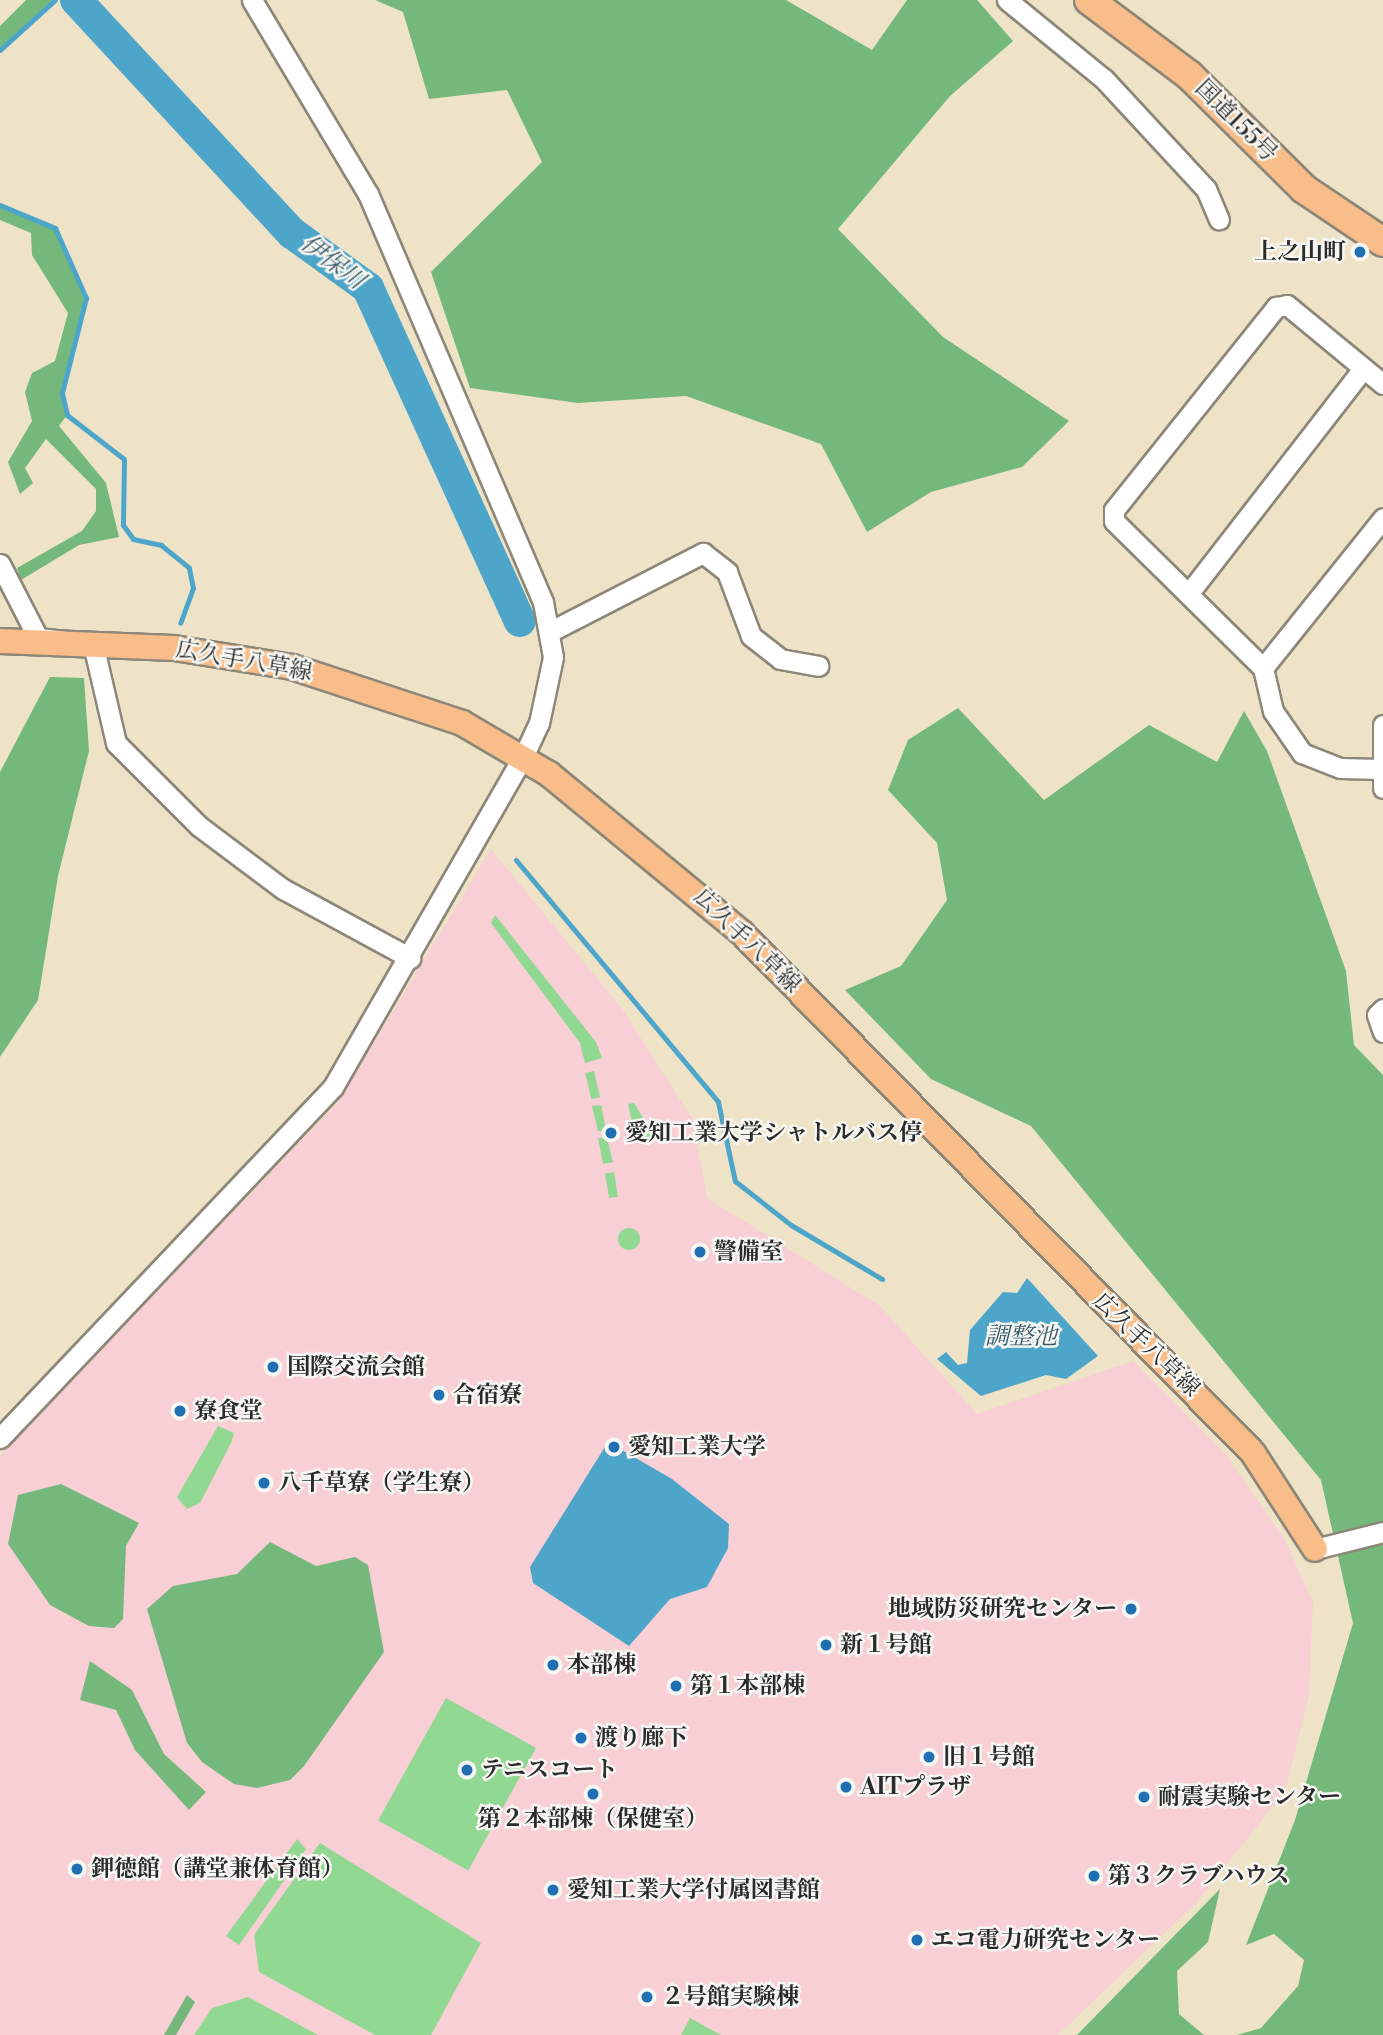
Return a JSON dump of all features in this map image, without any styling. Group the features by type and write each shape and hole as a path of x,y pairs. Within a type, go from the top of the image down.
{"highway":[{"name":"国道155号","path":"1089,0 1189,75 1304,189 1383,242"}],"main road":[{"name":"広久手八草線","path":"0,641 93,643 237,656 366,686 462,723 523,757 602,812 743,934 1254,1453 1315,1549"}],"street":[{"path":"0,1438 314,1111 410,958 523,757 539,723 553,630 368,194 252,0"},
{"path":"1007,0 1104,79 1206,189 1219,219"},
{"path":"1383,384 1287,305 1276,307 1114,510 1114,521 1263,668 1273,711 1302,753 1340,768 1381,778 1383,725"},
{"path":"1189,593 1363,369"},
{"path":"1263,668 1383,518"},
{"path":"553,630 703,553 727,572 751,636 780,659 818,666"},
{"path":"0,564 38,638 93,643 116,743 199,826 304,903 410,958"},
{"path":"1383,1009 1377,1014 1383,1032"},
{"path":"1315,1549 1383,1531"}],"shaded area":[{"name":"愛知工業大学","path":"491,849 623,1010 693,1120 707,1198 880,1306 977,1414 1133,1361 1226,1455 1284,1538 1313,1602 1309,1696 1285,1791 1196,1903 1058,2035 0,2035 0,1456 338,1102"}],"green space":[{"path":"26,0 55,0 0,50 0,26"},
{"path":"375,0 786,0 872,50 907,0 977,0 1013,41 950,96 838,229 943,337 1069,421 1022,467 931,492 867,532 821,444 686,396 578,403 470,388 431,272 542,162 507,90 429,99 403,12"},
{"path":"0,205 55,228 86,298 62,393 67,415 59,426 106,483 119,537 79,545 21,580 17,568 82,531 96,511 96,489 46,439 25,468 33,483 20,494 8,462 32,421 25,392 32,373 55,361 68,313 32,255 31,233 0,220"},
{"path":"50,677 84,678 89,751 58,876 38,1000 0,1057 0,772"},
{"path":"958,708 1044,800 1149,725 1217,762 1244,711 1267,751 1346,971 1354,1045 1383,1075 1383,2035 1237,2035 1261,2028 1298,1986 1304,1960 1274,1934 1246,1945 1295,1820 1353,1623 1321,1480 1031,1126 931,1079 845,990 901,966 947,900 937,843 888,790 908,740"},
{"path":"495,915 596,1042 602,1058 585,1063 580,1043 491,923"},
{"path":"594,1071 600,1097 591,1099 585,1073"},
{"path":"634,1103 654,1135 649,1143 636,1141 628,1104"},
{"path":"601,1105 606,1130 598,1131 592,1106"},
{"path":"598,1138 607,1138 613,1162 603,1164"},
{"path":"614,1172 618,1197 609,1198 605,1173"},
{"path":"625,1228 633,1228 640,1235 640,1243 633,1250 625,1250 618,1243 618,1235"},
{"path":"218,1426 234,1433 231,1443 200,1503 187,1509 177,1497"},
{"path":"61,1484 139,1523 126,1546 123,1619 114,1628 89,1626 50,1605 8,1544 18,1495"},
{"path":"270,1542 316,1566 355,1557 368,1565 384,1652 304,1766 290,1780 257,1788 234,1784 202,1762 187,1743 147,1609 173,1586 237,1574"},
{"path":"90,1661 132,1690 164,1754 206,1792 189,1810 135,1750 116,1710 80,1700"},
{"name":"テニスコート","path":"446,1698 536,1748 468,1870 378,1820"},
{"path":"297,1839 306,1849 239,1945 226,1936"},
{"path":"320,1843 481,1943 431,2035 375,2035 259,1972 254,1935"},
{"path":"1220,1889 1208,1942 1177,1971 1179,2014 1204,2035 1077,2035"},
{"path":"187,1995 195,2002 176,2035 164,2035"},
{"path":"248,1997 318,2035 194,2035 212,2008"},
{"path":"690,2018 721,2035 681,2035"}],"water":[{"name":"調整池","path":"1027,1278 1098,1356 1066,1379 1046,1375 981,1396 937,1359 946,1352 958,1365 967,1363 970,1330 1003,1292 1017,1293"},
{"path":"608,1442 672,1479 729,1524 728,1548 707,1587 670,1599 629,1646 533,1583 530,1567"}],"waterway":[{"path":"0,50 55,0"},
{"name":"伊保川","path":"76,0 292,233 368,288 520,621"},
{"path":"0,205 55,228 86,298 62,393 67,415 124,459 123,525 133,539 161,545 189,568 193,588 180,623"},
{"path":"516,860 718,1102 735,1181 791,1225 882,1279"}],"place":[{"name":"上之山町","path":"1360,252"},
{"name":"愛知工業大学シャトルバス停","path":"611,1133"},
{"name":"警備室","path":"700,1252"},
{"name":"国際交流会館","path":"273,1367"},
{"name":"合宿寮","path":"439,1395"},
{"name":"寮食堂","path":"180,1411"},
{"name":"愛知工業大学","path":"614,1447"},
{"name":"八千草寮（学生寮）","path":"264,1483"},
{"name":"地域防災研究センター","path":"1131,1609"},
{"name":"新１号館","path":"826,1645"},
{"name":"本部棟","path":"553,1665"},
{"name":"第１本部棟","path":"676,1686"},
{"name":"渡り廊下","path":"581,1738"},
{"name":"旧１号館","path":"929,1757"},
{"name":"テニスコート","path":"467,1770"},
{"name":"AITプラザ","path":"846,1787"},
{"name":"第２本部棟（保健室）","path":"593,1794"},
{"name":"耐震実験センター","path":"1144,1797"},
{"name":"鉀徳館（講堂兼体育館）","path":"77,1869"},
{"name":"第３クラブハウス","path":"1094,1876"},
{"name":"愛知工業大学付属図書館","path":"553,1890"},
{"name":"エコ電力研究センター","path":"917,1940"},
{"name":"２号館実験棟","path":"647,1997"}]}
